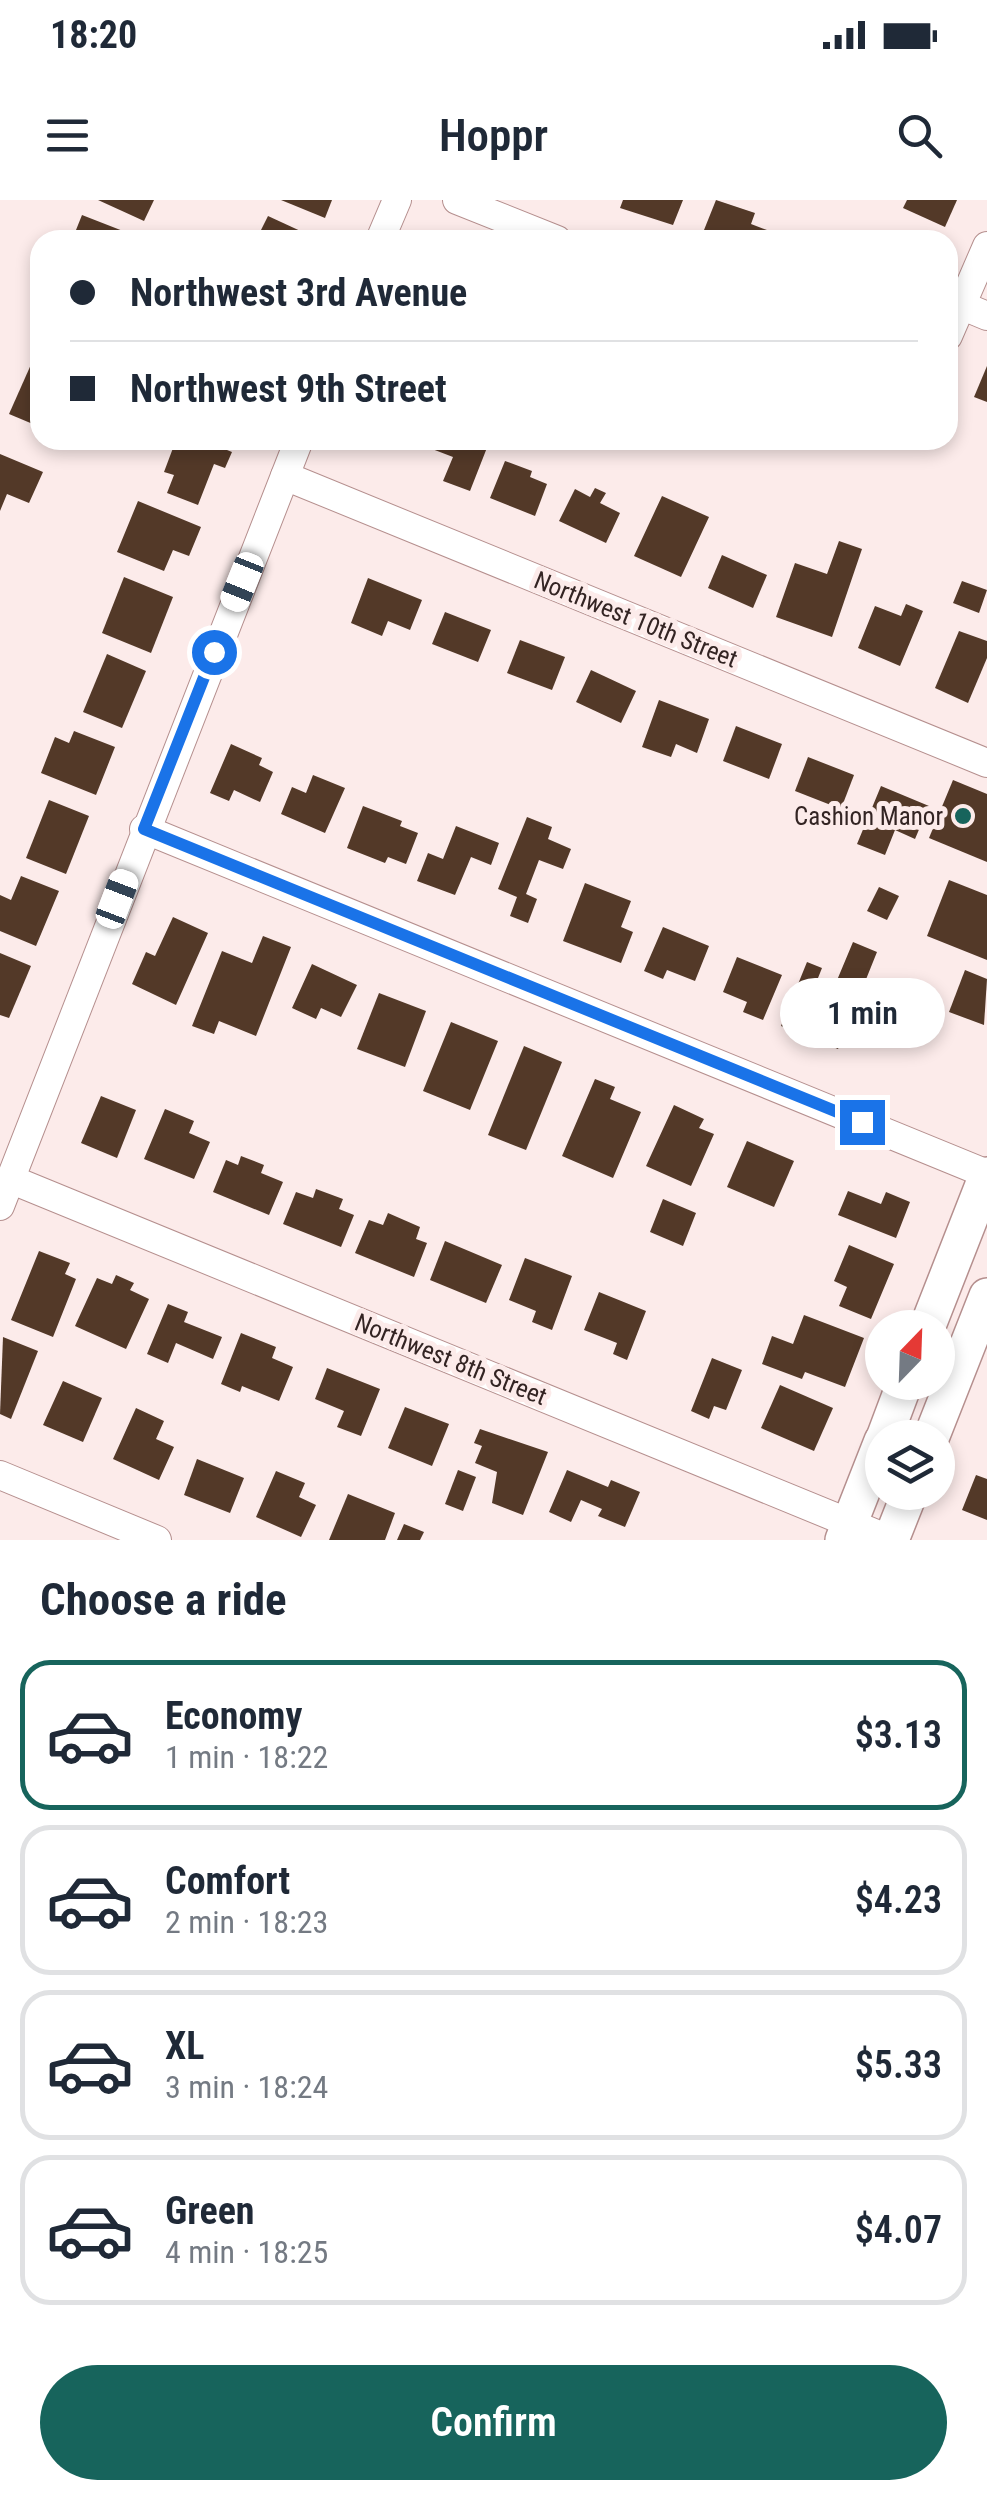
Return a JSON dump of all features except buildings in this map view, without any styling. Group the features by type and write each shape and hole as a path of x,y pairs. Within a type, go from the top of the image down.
{"street":[{"path":"384,230 397,200"},
{"path":"457,200 532,230"},
{"path":"975,311 987,246"},
{"path":"0,1206 295,450"},
{"name":"Northwest 10th Street","path":"285,476 987,763"},
{"path":"144,829 987,1174 934,1310"},
{"name":"Northwest 8th Street","path":"10,1179 847,1531 891,1540"},
{"path":"938,1420 987,1296"},
{"path":"0,1475 157,1540"},
{"path":"847,1531 865,1485"},
{"path":"891,1540 903,1510"}],"place":[{"name":"Cashion Manor","path":"963,816"}],"route":[{"path":"214,652 144,829 862,1122"}]}
